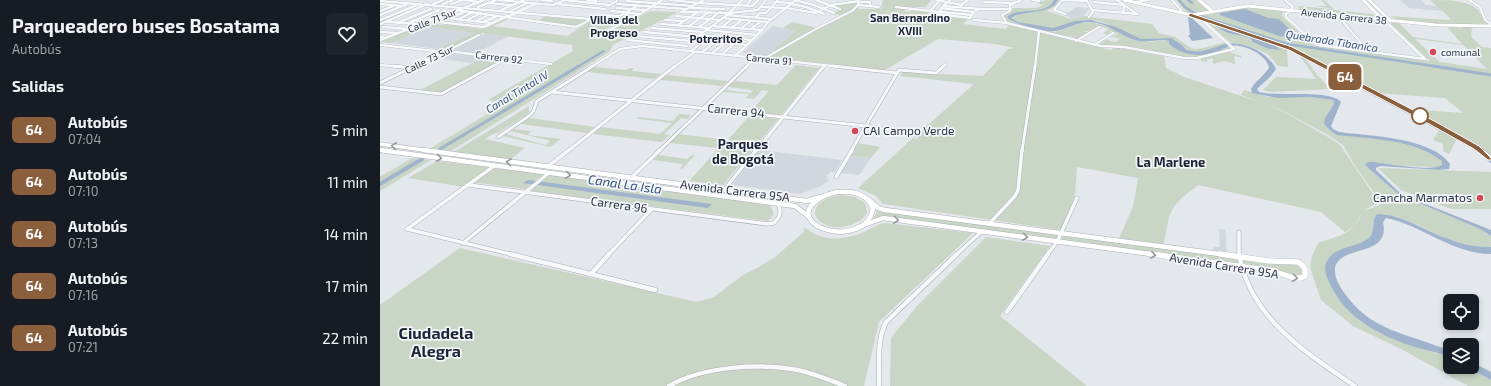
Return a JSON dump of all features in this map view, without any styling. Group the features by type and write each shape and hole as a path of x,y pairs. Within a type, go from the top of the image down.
{"main road":[{"name":"Avenida Carrera 38","path":"1127,0 1198,16 1246,6 1442,26 1491,25"},
{"path":"1199,0 1213,12"},
{"path":"1363,0 1384,20"},
{"path":"1369,0 1391,21"},
{"name":"Avenida Carrera 95A","path":"380,144 807,201 824,196"},
{"path":"400,153 408,148"},
{"name":"Avenida Carrera 95A","path":"380,150 795,206 808,216"},
{"path":"412,155 420,150"},
{"path":"592,178 597,173"},
{"path":"836,192 859,194 868,199 872,205 872,213 868,221 858,227 840,232 827,231 816,226 808,216 812,205 824,196 836,192"},
{"name":"Avenida Carrera 95A","path":"858,227 874,220 884,218 1241,266 1273,271 1295,279 1304,278 1306,271 1304,267 1291,260 1269,261 885,210 878,208 868,199"}],"street":[{"path":"380,15 410,3 424,0"},
{"path":"424,4 434,0"},
{"path":"432,4 444,0"},
{"path":"440,5 454,0"},
{"path":"449,5 464,0 478,2"},
{"name":"Calle 71 Sur","path":"380,40 484,0"},
{"path":"440,22 497,0 603,9 618,0"},
{"path":"500,10 524,0"},
{"path":"541,0 554,1"},
{"path":"555,5 565,0 611,5"},
{"path":"587,0 611,5"},
{"path":"646,0 642,2 620,16 605,15 628,0 642,2 691,7 724,9"},
{"path":"596,37 640,14 662,0"},
{"path":"671,0 753,6"},
{"path":"669,8 682,0"},
{"path":"704,0 681,12 720,12 736,16 772,19"},
{"path":"698,27 724,9 733,0"},
{"path":"689,55 683,50 686,46 728,14 742,0"},
{"path":"736,16 751,0"},
{"path":"749,10 758,0"},
{"path":"728,14 758,10 766,0"},
{"path":"764,18 766,13 778,0"},
{"path":"786,3 789,0"},
{"path":"735,56 758,35 768,22 796,0 824,8 834,13"},
{"path":"816,0 840,9"},
{"path":"930,11 939,0 961,6"},
{"path":"938,13 950,0"},
{"path":"955,4 960,0"},
{"path":"953,16 968,0"},
{"path":"1007,23 1001,16 1011,9 1010,5 1021,0"},
{"path":"1033,0 1039,1"},
{"path":"1065,14 1054,10 1054,8 1060,4 1062,0 1087,1 1092,10"},
{"path":"1068,0 1069,5"},
{"path":"1092,10 1138,14 1116,0 1114,4"},
{"path":"1135,3 1147,0"},
{"path":"1172,0 1183,13"},
{"path":"1285,0 1293,7 1286,16 1315,44 1422,60 1425,58 1384,20"},
{"path":"1469,0 1480,8 1486,20 1491,25"},
{"path":"380,1 410,3"},
{"path":"457,6 470,1"},
{"path":"545,5 554,1"},
{"path":"982,5 985,1 1014,3"},
{"path":"1078,1 1078,7"},
{"path":"1089,17 1094,1 1124,5"},
{"path":"380,7 393,2"},
{"path":"405,3 414,2 449,5 591,19 577,27 517,19 508,16 456,10"},
{"path":"775,2 806,7 824,14"},
{"path":"761,7 786,8 816,13 829,5 858,2 879,7"},
{"path":"764,59 816,29 852,11 858,2"},
{"path":"1102,11 1104,2"},
{"path":"380,22 419,3"},
{"path":"488,3 513,5"},
{"path":"509,12 528,3"},
{"path":"380,4 411,7"},
{"path":"385,22 429,4"},
{"path":"429,21 484,27 537,4"},
{"path":"617,4 686,9"},
{"path":"380,11 394,5"},
{"path":"1123,13 1124,5"},
{"path":"795,10 800,6"},
{"path":"943,6 961,6 981,9 1011,9"},
{"path":"801,11 806,7"},
{"path":"896,7 970,18 974,12"},
{"path":"411,22 439,10 419,8"},
{"path":"617,8 646,10"},
{"path":"941,8 974,12 981,9"},
{"path":"398,23 431,9"},
{"path":"486,14 495,10"},
{"path":"745,16 753,10"},
{"path":"611,11 640,14"},
{"path":"407,12 420,14"},
{"path":"449,23 473,12"},
{"path":"678,25 698,12"},
{"path":"689,26 709,12"},
{"path":"457,24 482,13"},
{"path":"756,17 761,13 766,13"},
{"path":"938,13 972,15"},
{"path":"466,25 490,14"},
{"path":"474,26 498,15"},
{"path":"1337,15 1369,52"},
{"path":"676,16 768,22"},
{"path":"974,20 1007,23 1094,45 1124,48 1180,58 1193,59 1234,49 1198,16"},
{"path":"1198,16 1286,46 1434,123 1477,147 1491,158"},
{"path":"397,17 410,18"},
{"path":"438,17 492,23"},
{"path":"722,27 732,19"},
{"path":"665,20 684,22"},
{"path":"731,28 742,20"},
{"path":"741,28 751,21"},
{"path":"380,22 420,24"},
{"path":"382,28 394,22"},
{"path":"751,29 760,22"},
{"path":"661,24 698,27 706,30"},
{"path":"756,25 764,26"},
{"path":"712,26 762,30"},
{"path":"1076,40 1099,27"},
{"path":"382,28 408,29"},
{"path":"652,28 706,30 758,35"},
{"path":"656,43 674,30"},
{"path":"380,32 398,34"},
{"path":"644,32 752,40"},
{"path":"989,224 1015,196 1018,190 1021,157 1033,88 1039,32"},
{"path":"1094,45 1113,33"},
{"name":"Calle 73 Sur","path":"380,83 479,35"},
{"path":"636,36 747,45"},
{"path":"380,37 386,38"},
{"path":"627,40 686,46"},
{"path":"691,51 704,41"},
{"path":"702,52 715,42"},
{"path":"712,53 725,43"},
{"path":"722,54 734,44"},
{"name":"Carrera 92","path":"380,45 446,51 551,64"},
{"name":"Carrera 91","path":"498,137 527,118 533,112 536,102 620,49 642,46 825,65 933,74 946,64"},
{"path":"547,167 631,100 696,51"},
{"path":"744,56 752,61"},
{"path":"380,87 441,94 508,58"},
{"path":"631,178 752,61 760,58"},
{"path":"380,64 411,68"},
{"path":"724,190 825,65"},
{"path":"836,177 898,71"},
{"name":"Carrera 94","path":"552,92 783,116 866,126 919,135"},
{"path":"494,166 471,181 469,186 407,229 655,290"},
{"path":"463,243 549,173"},
{"name":"Carrera 96","path":"469,186 770,224 775,222 780,215 781,208 778,204"},
{"path":"1007,312 1062,234 1077,198"},
{"path":"591,274 651,210"},
{"path":"879,386 880,342 882,329 886,322 982,231"},
{"path":"1239,232 1239,257 1241,266 1253,296 1264,312 1279,330 1304,351 1355,386"},
{"path":"669,386 686,378 705,373 743,368 776,368 809,372 844,386"}],"shaded area":[{"path":"1400,0 1421,0 1426,5 1437,6 1443,11 1409,8"},
{"path":"1076,7 1089,9 1082,18 1071,19 1066,14"},
{"path":"773,26 795,31 766,56 742,53"},
{"path":"429,27 474,33 438,49 391,43"},
{"path":"486,33 509,36 476,53 453,50"},
{"path":"446,53 484,57 472,63 435,58"},
{"path":"759,150 842,160 835,172 830,172 826,178 830,180 821,186 800,194 732,185"},
{"path":"851,156 871,158 859,175 841,173"},
{"path":"1219,229 1225,230 1227,252 1213,250 1214,247 1220,247"}],"green space":[{"path":"853,0 861,0 858,9 881,9 883,0 931,0 926,7 909,7 904,11 929,11 927,16 969,18 963,24 1006,29 1009,25 1111,50 1114,47 1164,56 1166,68 1184,77 1265,104 1241,95 1244,90 1269,97 1309,97 1333,100 1334,104 1325,118 1332,132 1389,140 1417,148 1442,161 1442,165 1437,167 1365,165 1398,194 1480,229 1491,236 1491,247 1473,246 1457,242 1404,219 1395,216 1377,214 1374,220 1372,234 1368,240 1357,246 1334,253 1326,263 1358,320 1379,333 1443,356 1443,372 1403,350 1353,326 1321,300 1310,267 1312,256 1318,243 1339,236 1350,230 1355,226 1362,213 1354,226 1345,232 1321,212 1198,185 1181,199 1172,210 1164,244 1119,238 1133,207 1138,178 1077,167 1075,196 1061,230 883,204 876,196 858,188 913,138 917,139 920,132 974,84 900,76 902,72 983,76 1008,49 1015,48 995,44 938,39 885,70 765,57 795,31 783,28 792,22 817,28 841,15 833,14 841,9 831,5 856,1","holes":["1265,104 1281,110 1328,135 1343,145 1380,205 1364,211 1376,203 1373,194 1340,145 1282,111"]},
{"path":"1047,0 1054,0 1050,5 1040,10 1009,15 1013,22 1055,32 1081,23 1091,22 1113,28 1134,40 1151,42 1161,40 1169,41 1169,44 1177,49 1192,54 1206,54 1230,46 1232,48 1231,50 1189,58 1127,47 1098,45 1106,40 1116,42 1120,38 1110,37 1118,34 1111,31 1108,35 1103,33 1109,29 1100,26 1090,31 1083,31 1088,32 1076,40 1072,39 1074,37 1058,35 1008,22 1003,17 1013,8 1036,8 1043,5 1037,3"},
{"path":"1058,0 1061,0 1059,4 1047,11 1071,19 1082,18 1083,16 1152,24 1159,33 1175,37 1194,49 1226,42 1226,44 1202,51 1186,51 1177,43 1169,39 1161,37 1148,40 1139,39 1098,21 1082,20 1051,28 1026,24 1011,18 1018,15 1039,11 1057,3"},
{"path":"1176,0 1196,0 1209,11 1187,13"},
{"path":"1321,0 1324,0 1335,10 1372,14 1377,18 1297,10 1299,8 1297,6 1330,9 1315,6 1327,6"},
{"path":"1430,0 1456,1 1469,4 1478,10 1489,24 1437,24 1393,20 1392,19 1395,18 1390,16 1451,19"},
{"path":"1246,7 1284,11 1282,14 1283,17 1313,45 1430,61 1390,23 1398,22 1417,24 1399,23 1413,37 1462,44 1446,26 1462,28 1472,27 1471,36 1482,47 1491,48 1491,155 1481,147 1406,109 1463,113 1445,98 1375,93 1285,44 1199,16","holes":["1415,39 1463,45 1487,69 1440,62"]},
{"path":"650,11 678,12 613,45 609,52 451,151 431,148 506,103 488,100 573,51 572,45 482,33 445,50 438,49 474,33 429,27 391,43 380,42 423,24 453,25 482,29 505,19 509,19 493,26 567,36 598,16 626,18 590,38 596,39"},
{"path":"548,15 590,19 578,26 538,21"},
{"path":"1204,20 1287,48 1288,67 1278,66 1269,55 1259,50 1230,42"},
{"path":"1228,52 1241,56 1242,58 1234,56 1235,64 1224,61 1214,64 1212,62 1214,60 1212,58 1206,60 1208,62 1201,61 1201,59"},
{"path":"1299,55 1305,58 1318,76 1331,89 1271,92 1263,90 1276,77 1316,79"},
{"path":"484,57 503,60 441,92 420,90"},
{"path":"796,65 819,68 780,115 751,111 769,91 762,90 754,99 746,98 749,94 723,92 725,90 751,93 753,90 728,87 735,81 777,85"},
{"path":"595,67 626,70 634,68 632,71 661,74 654,79 587,72"},
{"path":"667,75 728,81 722,86 660,80"},
{"path":"529,106 529,113 498,133 495,133 485,139 525,148 509,160 454,152"},
{"path":"679,114 691,115 687,119 681,118 664,134 670,135 662,142 593,134 601,127 660,134 672,123 637,119 638,117 673,121"},
{"path":"750,115 778,119 723,185 689,181 719,148 669,143 678,134 728,140"},
{"path":"530,118 595,127 587,133 521,124"},
{"path":"514,129 531,131 528,135 561,139 550,147 503,136 506,134 545,145 551,141 510,131"},
{"path":"1440,129 1457,139 1449,154 1443,151 1443,144 1433,140"},
{"path":"858,143 880,147 871,158 851,156"},
{"path":"658,155 687,159 692,155 695,155 682,169 680,168 683,164 653,160"},
{"path":"412,158 431,160 380,191 380,177"},
{"path":"437,161 543,174 525,189 472,182 464,187 408,178"},
{"path":"1378,168 1491,172 1491,209 1452,209 1440,205 1401,190"},
{"path":"550,175 770,205 774,214 768,221 531,191"},
{"path":"841,195 855,197 865,203 867,212 863,218 850,225 834,227 826,225 815,215 817,206 824,200"},
{"path":"877,208 884,211 1059,235 1056,240 882,217 873,218 876,214"},
{"path":"884,223 973,233 879,322 864,386 380,386 380,305 460,248 697,302 714,297 743,275 775,257 804,232 804,227 825,238 841,238 856,235"},
{"path":"1063,236 1237,258 1239,265 1061,241"},
{"path":"986,237 1050,246 1000,316 1087,386 890,386 891,338 916,307"},
{"path":"1241,258 1294,262 1303,269 1303,272 1301,276 1243,266"},
{"path":"1446,374 1479,374 1491,380 1491,386 1468,386"}],"water":[{"path":"1054,0 1058,0 1055,5 1050,8 1011,18 1018,22 1053,28 1075,21 1091,20 1116,27 1141,39 1171,38 1182,45 1186,50 1192,51 1203,51 1233,43 1255,49 1268,58 1276,69 1257,89 1259,92 1278,94 1315,94 1335,98 1341,102 1331,126 1333,129 1339,132 1399,139 1429,148 1441,155 1450,164 1449,169 1439,170 1380,166 1376,168 1376,170 1398,191 1413,199 1491,230 1491,236 1480,229 1398,194 1365,165 1368,162 1373,162 1427,168 1442,165 1442,161 1431,154 1418,148 1392,141 1337,135 1324,124 1325,118 1334,104 1333,100 1309,97 1278,98 1252,93 1251,89 1253,86 1269,68 1264,58 1247,48 1240,46 1229,46 1209,54 1197,55 1179,51 1169,44 1169,41 1139,41 1096,23 1085,22 1052,31 1023,25 1010,20 1007,17 1018,12 1045,8"},
{"path":"1245,9 1269,18 1279,19 1299,38 1279,36 1220,15 1220,13"},
{"path":"1188,17 1192,18 1213,38 1192,41 1188,35 1190,35"},
{"path":"1217,26 1273,44 1281,50 1269,49 1253,42 1250,38 1226,32"},
{"path":"528,180 712,204 708,208 523,183"},
{"path":"1377,214 1404,219 1437,235 1457,242 1473,246 1491,247 1491,254 1477,253 1450,244 1412,227 1386,218 1383,222 1383,233 1380,241 1373,246 1346,256 1339,261 1335,268 1336,277 1341,289 1354,305 1365,315 1391,330 1443,348 1443,356 1400,342 1376,331 1355,317 1346,308 1331,286 1325,271 1327,261 1330,256 1340,250 1366,240 1371,235"},
{"path":"1479,366 1491,372 1491,380 1479,374"}],"waterway":[{"name":"Quebrada Tibaníca","path":"1179,0 1185,7 1197,15 1287,44 1440,67"},
{"path":"1188,0 1192,3"},
{"name":"Canal Tintal IV","path":"577,67 604,51"},
{"path":"1302,56 1323,67"},
{"name":"Canal Tintal IV","path":"440,149 579,66"},
{"path":"1321,66 1464,142"},
{"name":"Quebrada Tibaníca","path":"1433,66 1491,75"},
{"path":"1482,152 1491,161"},
{"name":"Canal Tintal IV","path":"380,184 422,159"}],"bus line":[{"name":"64","path":"1190,15 1290,48 1434,123 1477,147 1491,158"}],"place":[{"name":"comunal","path":"1433,52"},
{"name":"CAI Campo Verde","path":"855,131"},
{"name":"Cancha Marmatos","path":"1480,198"}],"district":[{"name":"San Bernardino XVIII","path":"910,24"},
{"name":"Villas del Progreso","path":"614,26"},
{"name":"Potreritos","path":"716,39"},
{"name":"Parques de Bogotá","path":"743,152"},
{"name":"La Marlene","path":"1171,162"},
{"name":"Ciudadela Alegra","path":"436,342"}],"water label":[{"name":"Canal La Isla","path":"625,184"}]}
